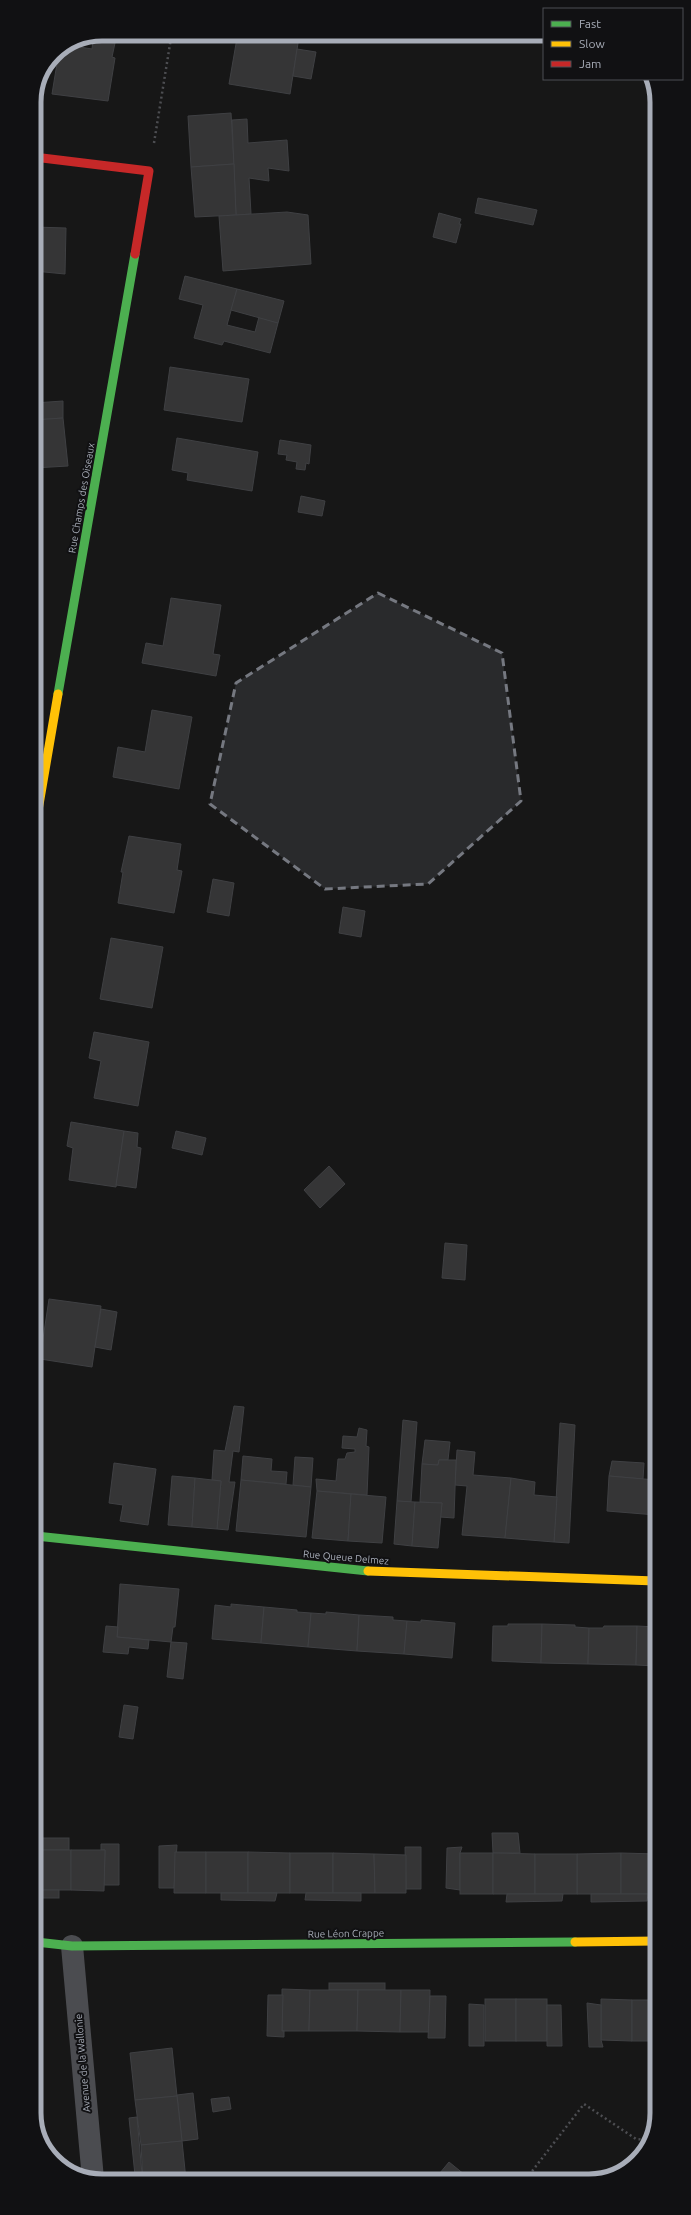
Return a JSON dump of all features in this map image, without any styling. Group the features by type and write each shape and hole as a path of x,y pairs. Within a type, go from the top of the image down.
{"street":[{"path":"41,158 149,171"},
{"name":"Rue Champs des Oiseaux","path":"41,793 149,171"},
{"name":"Rue Queue Delmez","path":"41,1537 365,1571 650,1581"},
{"name":"Rue Léon Crappe","path":"41,1943 72,1946 650,1941"},
{"name":"Avenue de la Wallonie","path":"72,1946 92,2173"}],"path":[{"path":"149,171 171,41"},
{"path":"530,2174 584,2104 636,2139 644,2140"}],"highlighted area":[{"path":"378,593 502,653 521,801 428,884 325,889 210,804 236,683"}],"building":[{"path":"236,41 298,41 290,94 229,84"},
{"path":"93,42 115,43 112,57 115,58 108,101 52,94 57,61 68,51 78,47 92,49"},
{"path":"297,49 316,52 311,79 293,76"},
{"path":"231,113 234,164 191,167 188,116"},
{"path":"247,119 248,143 287,140 289,171 268,168 269,181 249,178 251,214 236,215 232,120"},
{"path":"234,164 236,215 195,217 191,167"},
{"path":"478,198 537,210 533,225 475,213"},
{"path":"287,212 308,215 311,264 223,271 219,216"},
{"path":"439,213 461,219 456,243 433,237"},
{"path":"41,227 66,228 65,274 41,272"},
{"path":"185,276 237,289 227,325 255,332 259,317 278,323 270,353 224,341 222,345 194,338 203,305 179,299"},
{"path":"237,289 284,301 278,323 231,310"},
{"path":"170,367 249,379 242,422 164,410"},
{"path":"63,401 63,418 41,420 41,403"},
{"path":"63,418 68,466 41,468 41,420"},
{"path":"177,438 258,452 252,491 187,480 188,473 172,470"},
{"path":"280,440 311,445 309,464 306,463 305,470 296,469 297,462 286,460 287,455 278,454"},
{"path":"301,496 325,501 322,516 298,512"},
{"path":"171,598 221,605 213,654 220,655 216,676 142,663 146,643 163,646"},
{"path":"152,710 192,717 179,789 113,777 118,747 145,752"},
{"path":"129,836 181,844 177,870 182,871 174,913 118,903 123,872 121,872"},
{"path":"213,879 234,883 229,916 207,912"},
{"path":"343,907 365,911 361,937 339,933"},
{"path":"111,938 163,947 152,1008 100,999"},
{"path":"94,1032 149,1042 138,1106 94,1098 101,1061 89,1058"},
{"path":"71,1122 124,1131 116,1187 69,1180 73,1148 67,1146"},
{"path":"124,1131 138,1133 137,1147 141,1148 136,1188 116,1185"},
{"path":"176,1131 206,1138 202,1155 172,1148"},
{"path":"329,1166 345,1184 320,1208 304,1190"},
{"path":"445,1243 467,1245 465,1280 442,1278"},
{"path":"49,1299 101,1306 92,1367 41,1359"},
{"path":"101,1309 117,1312 111,1350 95,1347"},
{"path":"234,1406 244,1407 239,1452 233,1451 229,1482 235,1482 228,1530 217,1529 221,1481 212,1480 214,1450 225,1451"},
{"path":"403,1420 417,1422 411,1502 397,1501"},
{"path":"560,1423 575,1425 569,1543 554,1542"},
{"path":"359,1428 367,1430 366,1446 369,1447 367,1495 317,1491 316,1479 336,1481 338,1459 345,1459 347,1453 355,1452 355,1449 342,1448 343,1436 357,1437"},
{"path":"425,1440 450,1442 448,1460 439,1460 438,1465 422,1464"},
{"path":"457,1450 475,1452 473,1475 511,1478 505,1538 462,1535 467,1486 455,1485"},
{"path":"243,1456 272,1459 271,1471 287,1472 286,1484 241,1480"},
{"path":"295,1457 313,1458 311,1487 293,1485"},
{"path":"439,1460 456,1460 454,1518 440,1517 442,1503 420,1502 422,1464 438,1465"},
{"path":"612,1461 644,1463 643,1479 609,1476"},
{"path":"114,1463 156,1469 148,1525 120,1521 123,1505 109,1503"},
{"path":"172,1476 195,1478 192,1527 168,1525"},
{"path":"609,1476 650,1479 650,1515 607,1511"},
{"path":"195,1478 221,1481 217,1529 192,1527"},
{"path":"511,1478 535,1482 534,1495 557,1497 554,1542 505,1538"},
{"path":"241,1480 311,1487 306,1537 236,1531"},
{"path":"317,1491 351,1494 348,1541 312,1538"},
{"path":"351,1494 386,1497 382,1543 348,1541"},
{"path":"397,1501 415,1502 412,1546 394,1544"},
{"path":"415,1502 442,1503 438,1548 412,1546"},
{"path":"120,1584 179,1589 175,1627 173,1627 171,1642 117,1637"},
{"path":"231,1604 264,1607 261,1643 212,1639 215,1605 231,1607"},
{"path":"264,1607 297,1610 297,1612 311,1613 308,1647 261,1643"},
{"path":"326,1612 359,1615 357,1651 308,1647 311,1613 326,1614"},
{"path":"359,1615 393,1617 393,1620 407,1621 404,1654 357,1651"},
{"path":"421,1620 455,1623 452,1658 404,1654 407,1621 421,1622"},
{"path":"508,1624 542,1624 541,1663 492,1661 493,1626 508,1626"},
{"path":"542,1624 575,1625 575,1627 589,1628 588,1664 541,1663"},
{"path":"106,1626 118,1627 117,1637 149,1640 148,1649 129,1647 128,1654 103,1652"},
{"path":"604,1626 637,1626 636,1665 588,1664 589,1628 603,1628"},
{"path":"637,1626 650,1627 650,1666 636,1665"},
{"path":"171,1642 187,1643 183,1679 167,1677"},
{"path":"124,1705 138,1707 133,1739 119,1737"},
{"path":"492,1833 518,1833 520,1853 493,1853"},
{"path":"41,1838 69,1838 69,1850 41,1850"},
{"path":"101,1844 119,1844 119,1885 104,1885 105,1850 101,1850"},
{"path":"177,1845 174,1888 159,1888 159,1846"},
{"path":"405,1847 421,1847 421,1889 406,1889"},
{"path":"462,1847 460,1853 460,1890 446,1888 447,1848"},
{"path":"41,1850 71,1850 71,1890 41,1890"},
{"path":"71,1850 105,1850 104,1891 71,1890"},
{"path":"175,1852 206,1852 206,1893 174,1893"},
{"path":"206,1852 248,1852 248,1893 206,1893"},
{"path":"248,1852 290,1853 290,1893 248,1893"},
{"path":"290,1853 333,1853 333,1893 290,1893"},
{"path":"333,1853 374,1854 375,1893 333,1893"},
{"path":"460,1853 493,1853 493,1894 460,1894"},
{"path":"493,1853 535,1854 535,1894 493,1894"},
{"path":"621,1853 621,1894 577,1894 577,1854"},
{"path":"621,1853 650,1854 650,1894 621,1894"},
{"path":"374,1854 406,1855 406,1893 375,1893"},
{"path":"535,1854 577,1854 577,1894 535,1894"},
{"path":"41,1890 59,1890 59,1898 41,1898"},
{"path":"221,1893 277,1893 275,1901 221,1900"},
{"path":"306,1893 361,1893 361,1901 305,1900"},
{"path":"507,1894 563,1894 562,1901 506,1902"},
{"path":"591,1894 648,1894 647,1901 591,1902"},
{"path":"329,1983 385,1983 385,1990 329,1990"},
{"path":"282,1989 310,1990 309,2031 282,2031"},
{"path":"310,1990 358,1990 357,2031 309,2031"},
{"path":"358,1990 401,1990 400,2032 357,2031"},
{"path":"401,1990 430,1990 429,2032 400,2032"},
{"path":"268,1995 283,1995 282,2031 284,2031 284,2037 267,2036"},
{"path":"430,1996 446,1996 445,2038 428,2038"},
{"path":"485,1999 516,1999 516,2041 485,2041"},
{"path":"516,1999 547,1999 547,2041 516,2041"},
{"path":"601,1999 632,2000 632,2041 601,2040"},
{"path":"632,2000 650,2000 650,2041 632,2041"},
{"path":"587,2003 601,2005 601,2040 603,2047 589,2047"},
{"path":"469,2004 484,2005 484,2046 469,2046"},
{"path":"547,2005 561,2005 562,2046 547,2046"},
{"path":"172,2048 177,2096 135,2100 130,2053"},
{"path":"193,2093 198,2139 182,2141 177,2095"},
{"path":"177,2096 182,2141 141,2145 135,2100"},
{"path":"229,2097 231,2109 213,2112 211,2099"},
{"path":"137,2117 142,2174 135,2174 129,2118"},
{"path":"182,2141 185,2174 143,2174 141,2145"},
{"path":"449,2162 464,2174 439,2174"}],"traffic: fast":[{"path":"58,694 135,254"},
{"path":"41,1537 368,1571"},
{"path":"41,1943 72,1946 575,1942"}],"traffic: slow":[{"path":"41,793 58,694"},
{"path":"368,1571 650,1581"},
{"path":"575,1942 650,1941"}],"traffic: jam":[{"path":"41,158 149,171 135,254"}]}
